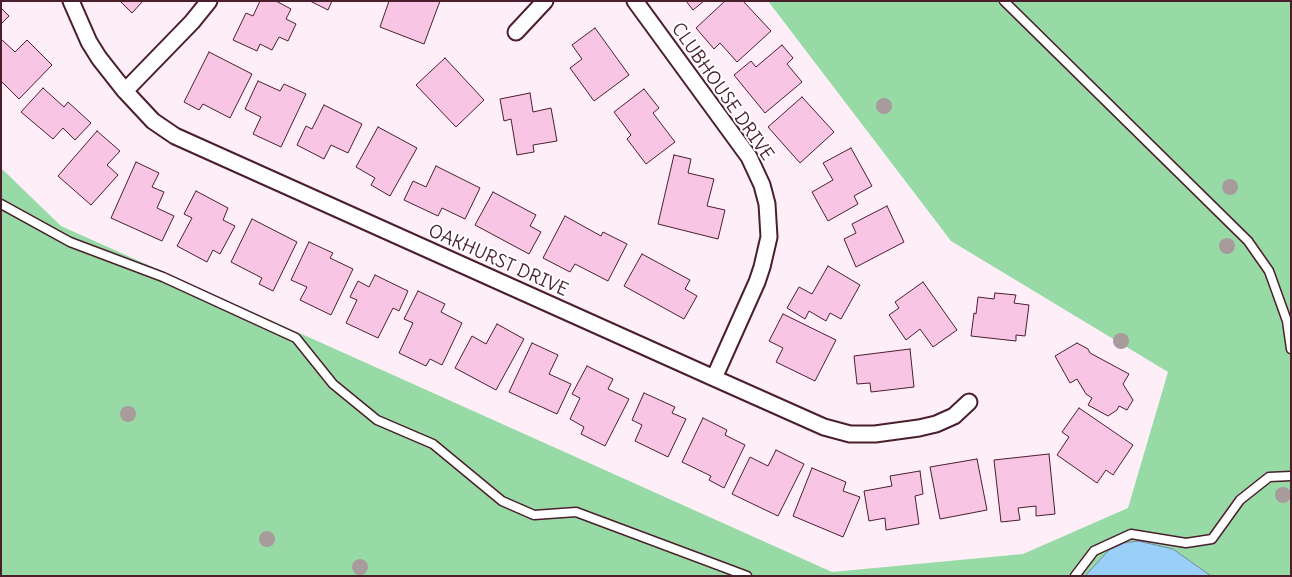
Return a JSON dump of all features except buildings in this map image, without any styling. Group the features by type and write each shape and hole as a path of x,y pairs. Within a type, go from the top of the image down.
{"street":[{"name":"OAKHURST DRIVE","path":"72,1 89,42 99,58 125,91 153,121 175,136 714,378 824,427 850,434 863,435 936,424 954,416 969,402"},
{"path":"125,91 192,22 209,1"},
{"path":"516,32 545,1"},
{"name":"CLUBHOUSE DRIVE","path":"635,1 749,158 762,185 767,204 769,237 762,266 757,282 714,378"}],"lane":[{"path":"1004,1 1248,241 1270,271 1288,321 1291,349"},
{"path":"1,204 70,242 163,277 296,338 333,384 377,420 433,444 502,501 534,515 576,512 747,576"},
{"path":"1075,576 1094,551 1131,534 1186,543 1212,539 1240,500 1269,477 1291,476"}],"green space":[{"path":"768,1 1291,1 1291,576 1,576 1,168 61,226 832,572 1023,554 1128,508 1168,372 951,241"}],"water":[{"path":"1138,541 1173,549 1211,576 1085,576 1109,550 1124,543"}]}
